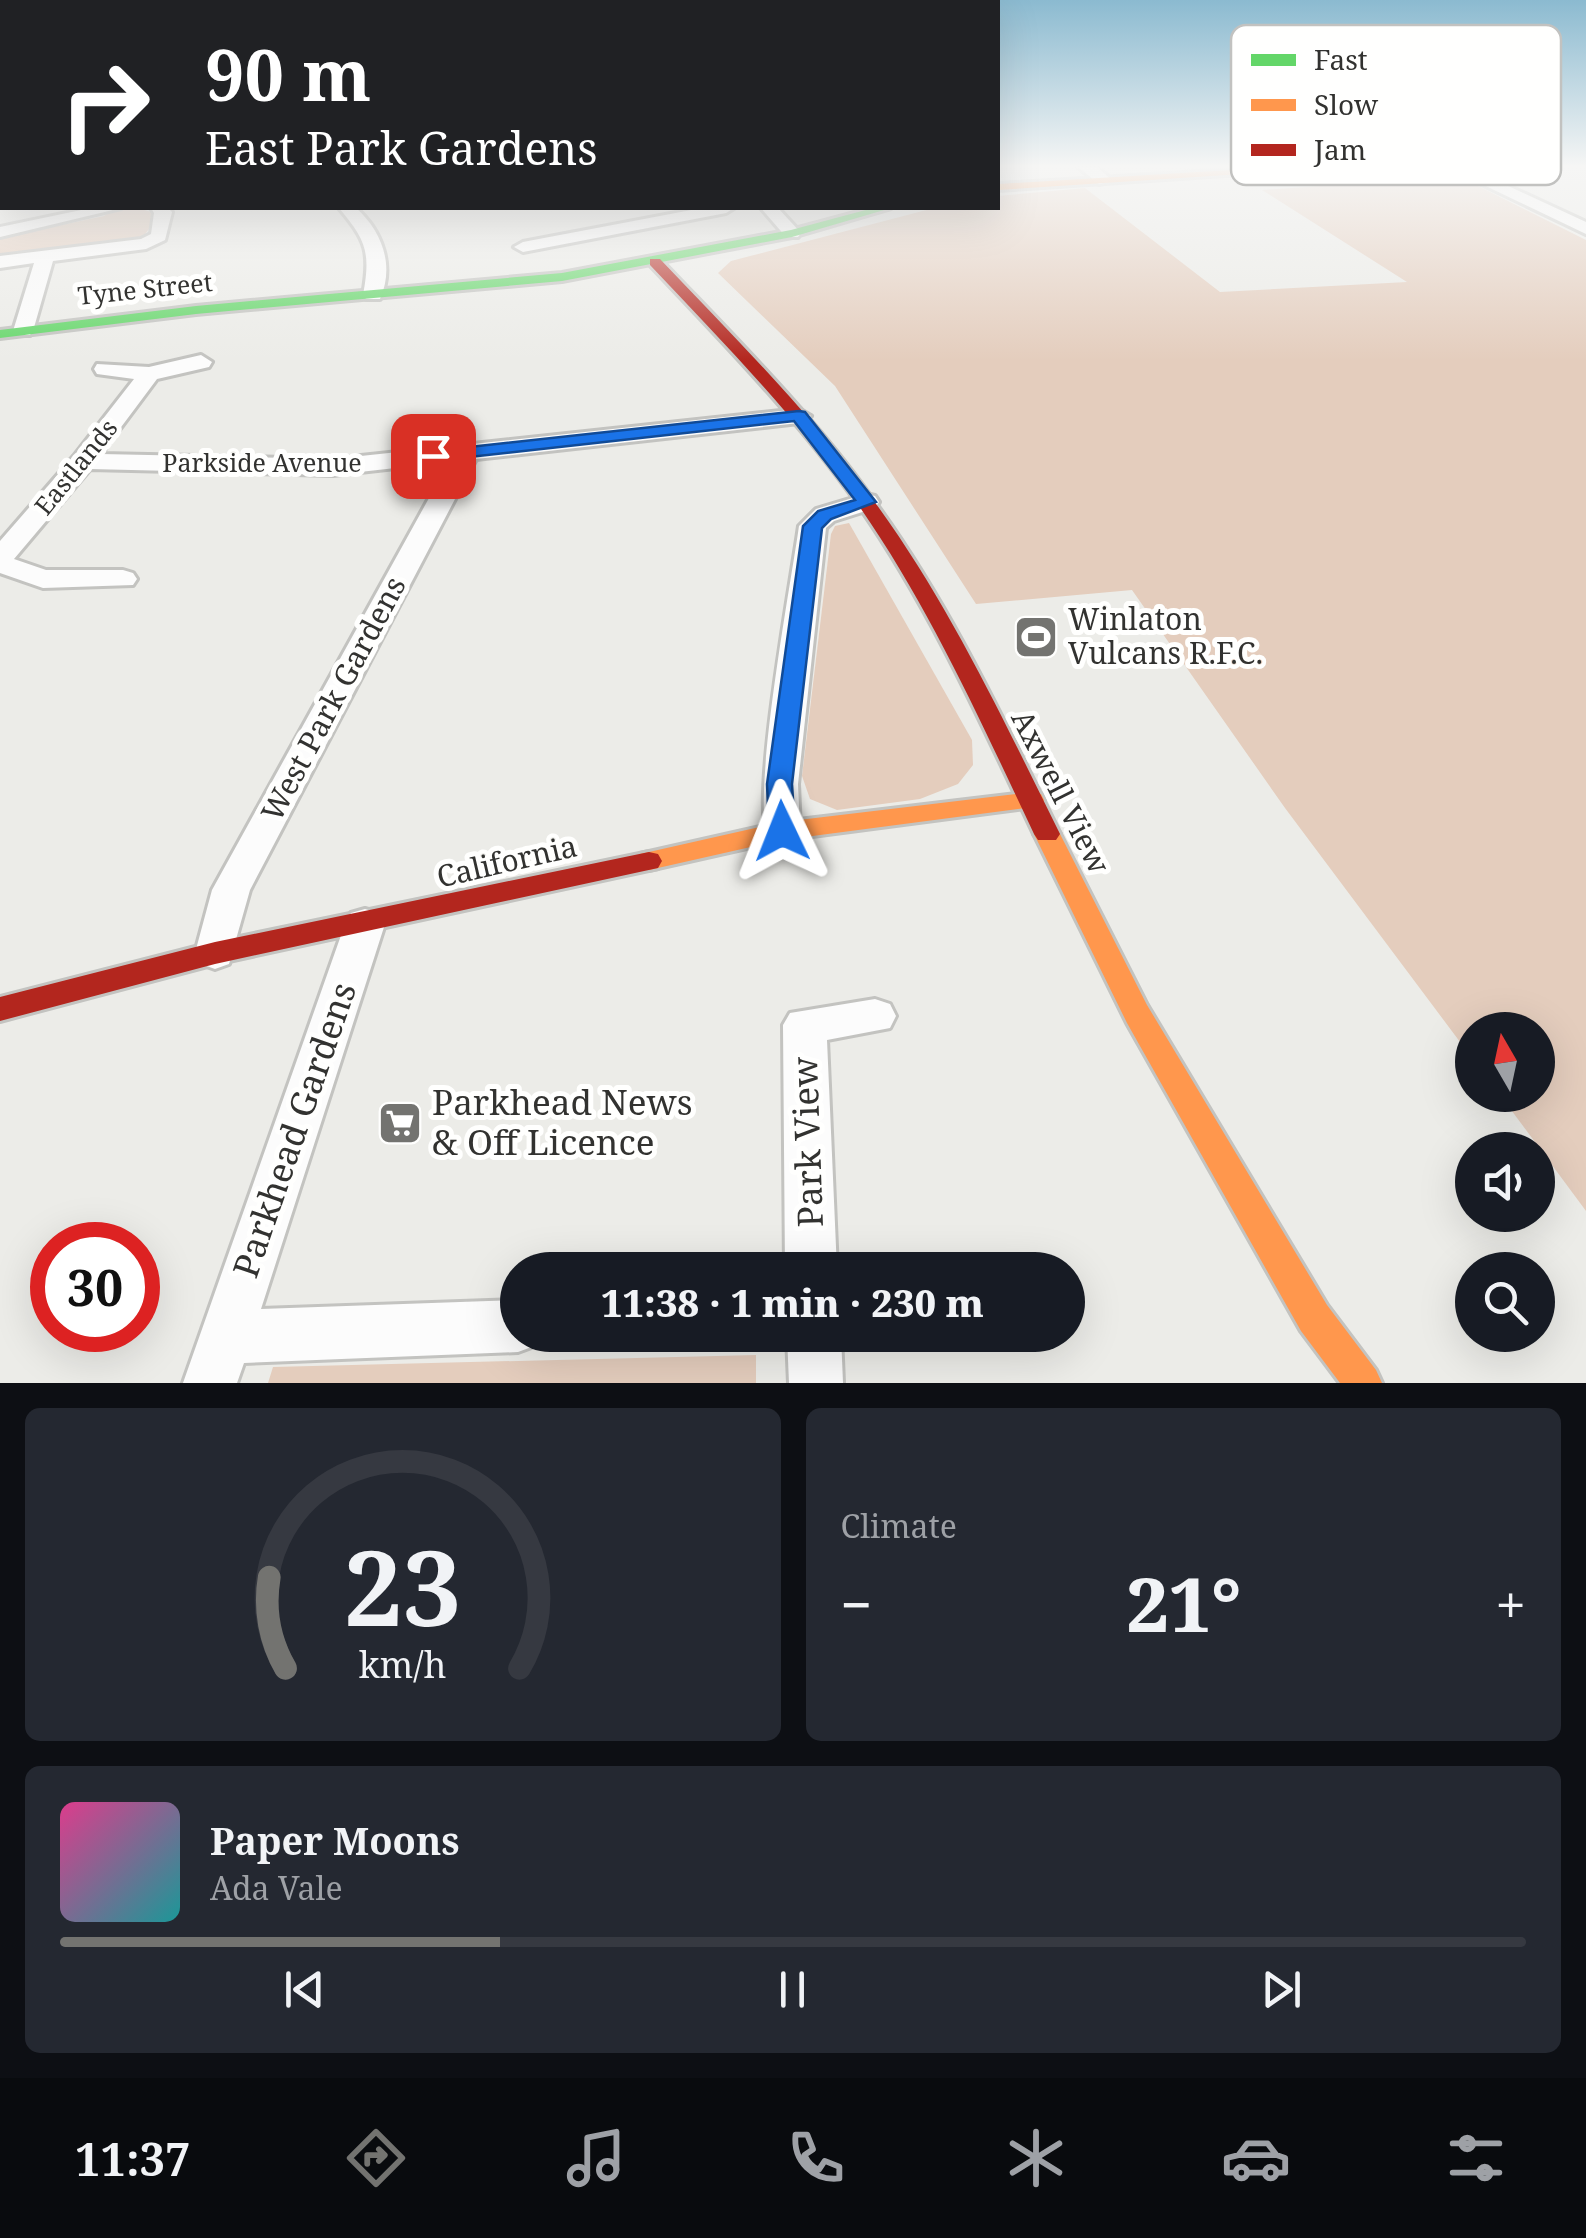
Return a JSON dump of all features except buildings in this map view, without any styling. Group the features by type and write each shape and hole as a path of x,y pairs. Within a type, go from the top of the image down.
{"street":[{"path":"0,262 152,241 161,232"},
{"path":"370,232 379,267 373,295"},
{"path":"523,247 603,232"},
{"name":"Tyne Street","path":"11,332 196,310 562,277 797,232"},
{"path":"11,332 44,258"},
{"name":"Axwell View","path":"655,262 799,416 866,502 914,574 1032,800 1137,1014 1314,1318 1364,1383"},
{"name":"Eastlands","path":"105,370 149,374 200,362"},
{"name":"Eastlands","path":"123,578 43,579 0,560 149,374"},
{"name":"Parkside Avenue","path":"83,461 333,467 799,416"},
{"name":"West Park Gardens","path":"215,953 231,890 467,452"},
{"path":"782,831 780,784 813,526 824,515 866,502"},
{"name":"California","path":"0,1010 215,953 365,924 782,831 1032,800"},
{"name":"Parkhead Gardens","path":"365,924 218,1360 500,1328"},
{"name":"Park View","path":"811,1252 805,1025 875,1016"},
{"path":"815,1352 816,1383"}],"shaded area":[{"path":"31,232 147,232 142,238 0,257 0,238"},
{"path":"844,232 1142,232 1220,292 1407,282 1327,232 1569,232 1586,240 1586,1211 1555,1169 1555,1132 1527,1132 1513,1112 1555,1112 1555,1012 1455,1012 1455,1035 1285,808 1132,590 976,604 835,386 718,273 731,261"},
{"path":"849,523 972,740 973,765 958,784 920,799 837,810 810,799 802,776 831,534 835,526"},
{"path":"756,1355 756,1383 268,1383 273,1367"}],"traffic: fast":[{"path":"0,334 196,310 562,277 797,232"}],"traffic: slow":[{"path":"649,861 782,831 1032,800"},
{"path":"1047,834 1137,1014 1314,1318 1363,1383"}],"traffic: jam":[{"path":"655,262 816,438 892,540 963,663 1047,834"},
{"path":"0,1009 215,953 649,861"}],"place":[{"name":"Winlaton Vulcans R.F.C.","path":"1036,637"},
{"name":"Parkhead News & Off Licence","path":"400,1123"}],"route":[{"path":"433,456 799,416 866,502 824,515 813,526 780,784 782,831"}]}
